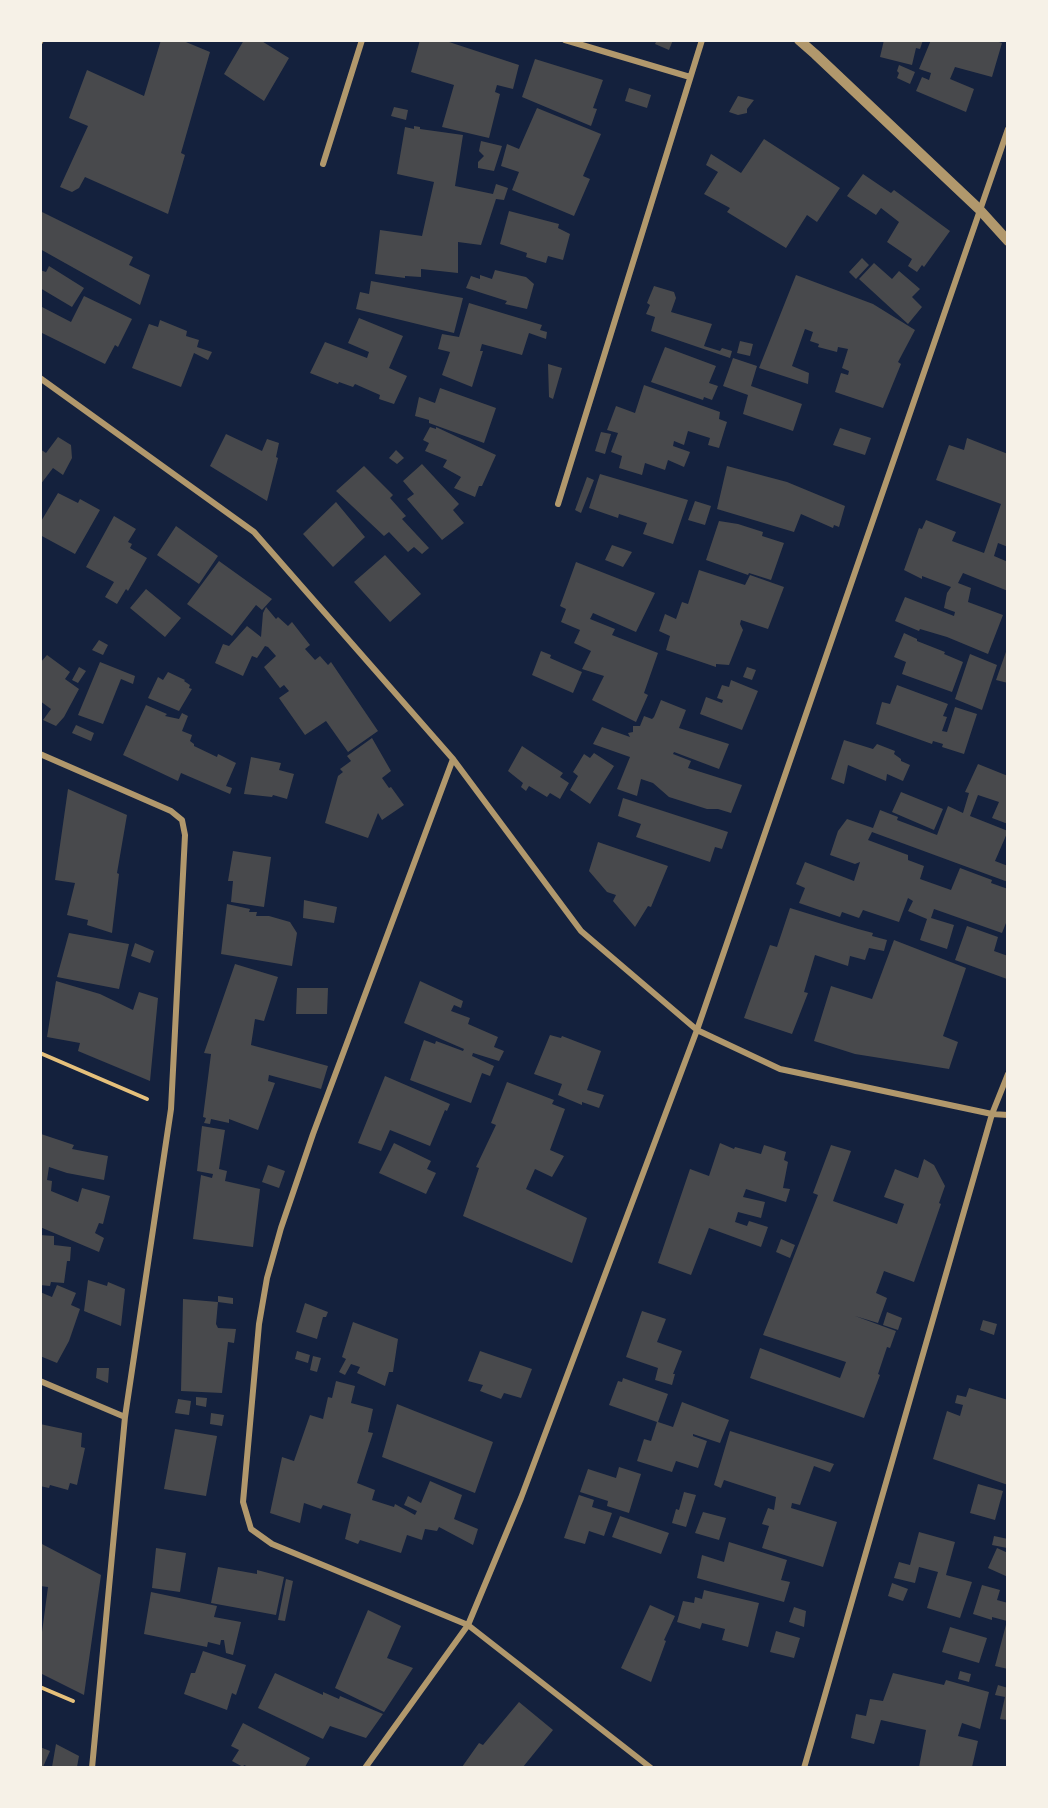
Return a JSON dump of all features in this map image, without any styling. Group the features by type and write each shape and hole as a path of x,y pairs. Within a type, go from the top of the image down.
{"street":[{"path":"324,164 362,40"},
{"path":"565,40 690,77"},
{"path":"558,504 702,40"},
{"path":"799,40 979,209 1008,241"},
{"path":"365,1767 468,1625 521,1498 697,1030 1008,129"},
{"path":"40,378 254,532 453,759 581,931 697,1030 780,1069 992,1114 1008,1115"},
{"path":"40,754 171,811 182,820 185,835 171,1109 125,1417 92,1767"},
{"path":"453,759 313,1134 281,1228 267,1278 259,1324 243,1502 251,1529 272,1544 468,1625 651,1767"},
{"path":"804,1767 992,1114 1008,1074"},
{"path":"40,1381 125,1417"}],"path":[{"path":"40,1053 171,1109"},
{"path":"40,1687 97,1712"}],"building":[{"path":"161,40 181,40 210,52 181,153 185,155 168,214 85,177 79,188 72,192 60,187 88,126 69,118 87,70 144,96"},
{"path":"244,40 260,40 289,58 264,101 224,74"},
{"path":"420,40 443,40 519,65 513,89 497,85 495,92 500,94 489,138 442,127 454,85 411,72"},
{"path":"657,40 673,40 669,50 655,44"},
{"path":"884,40 923,40 920,49 916,48 912,65 880,57"},
{"path":"931,40 992,40 1002,43 992,77 955,67 950,79 974,89 966,112 916,91 922,77 929,80 931,73 919,69"},
{"path":"535,59 603,80 593,108 597,109 591,126 522,97"},
{"path":"899,65 915,72 910,84 897,78"},
{"path":"629,88 651,95 647,108 625,101"},
{"path":"738,96 754,100 747,109 747,113 738,115 729,112"},
{"path":"394,107 408,110 406,120 391,116"},
{"path":"537,108 601,134 583,176 590,179 574,216 512,190 519,172 501,166 507,144 519,149"},
{"path":"414,126 420,129 463,135 455,186 493,194 496,184 508,188 504,200 496,199 481,245 458,242 458,273 421,269 421,277 405,276 405,278 375,274 380,230 422,236 434,182 397,174 405,127 414,129"},
{"path":"764,139 840,188 817,222 807,215 786,248 727,212 730,208 704,194 718,172 706,165 711,154 741,173"},
{"path":"481,141 502,146 494,171 478,168 478,162 484,156 479,151"},
{"path":"863,174 891,193 894,190 950,231 924,267 922,265 917,272 908,266 912,259 887,242 899,222 881,208 876,215 847,196"},
{"path":"40,211 133,257 129,265 150,275 140,305 40,249"},
{"path":"509,211 559,224 558,228 570,234 563,260 548,256 546,263 526,257 527,253 500,244"},
{"path":"862,258 869,265 856,279 849,272"},
{"path":"874,263 892,279 899,271 920,289 912,297 922,307 908,324 859,279"},
{"path":"49,266 84,288 72,307 40,288 40,270 46,272"},
{"path":"495,270 526,277 534,284 527,309 505,304 507,301 466,288 471,276 480,279 480,275 492,279"},
{"path":"796,275 873,304 915,330 898,362 901,364 883,408 835,392 841,373 848,375 849,371 842,368 848,349 838,347 837,352 818,347 819,344 810,341 813,332 805,329 792,366 809,373 808,384 759,368"},
{"path":"371,281 463,298 454,333 356,309 360,292 369,294"},
{"path":"654,286 674,292 676,298 671,312 712,324 704,346 720,351 722,348 732,351 730,358 651,331 655,317 646,314 650,305 647,303"},
{"path":"84,296 132,319 118,347 115,345 105,364 40,332 42,307 71,322"},
{"path":"469,303 542,325 540,330 547,332 546,339 529,333 522,355 482,344 480,351 483,351 472,387 442,375 450,352 438,349 442,334 459,337"},
{"path":"359,318 403,336 389,368 407,376 394,404 379,399 380,395 355,384 353,387 339,382 338,384 310,373 325,342 367,358 369,352 348,343"},
{"path":"160,320 187,331 186,336 199,340 197,347 212,352 208,360 194,353 181,387 132,368 149,324 158,327"},
{"path":"740,341 753,344 750,356 737,353"},
{"path":"665,347 716,366 709,383 718,386 712,400 704,397 703,400 651,382"},
{"path":"733,358 757,366 751,386 802,404 793,431 743,414 748,395 723,386"},
{"path":"548,364 562,368 553,399 549,397"},
{"path":"644,385 720,412 719,419 727,422 719,448 708,445 710,438 688,431 684,445 674,441 673,446 690,452 684,467 668,460 665,470 645,463 642,475 619,468 622,456 611,452 618,433 607,430 616,406 635,413"},
{"path":"440,388 496,408 484,443 415,416 419,397 435,403"},
{"path":"430,427 436,429 436,427 496,455 475,497 454,488 461,477 443,467 447,460 425,451 429,443 423,440"},
{"path":"840,428 871,438 865,455 833,445"},
{"path":"601,432 611,434 605,454 595,451"},
{"path":"226,434 262,451 267,439 279,443 276,457 278,458 267,501 210,466"},
{"path":"58,437 71,445 72,458 63,475 53,468 40,485 40,449 46,453"},
{"path":"967,438 1008,454 1008,547 998,543 994,556 1008,562 1008,591 963,573 958,583 971,588 968,602 1003,615 988,654 947,637 920,629 919,631 895,621 905,597 954,616 955,612 944,608 947,593 951,587 922,576 922,579 904,570 919,528 922,529 926,520 956,532 952,541 984,553 1001,504 936,480 949,445 964,450"},
{"path":"396,450 404,458 397,464 389,458"},
{"path":"422,464 459,504 453,510 464,523 442,540 407,499 414,494 403,481"},
{"path":"364,466 393,495 390,498 406,516 402,519 429,548 422,554 414,547 408,552 389,532 384,536 336,491"},
{"path":"727,466 787,482 845,506 839,527 834,525 833,528 801,514 794,532 717,509"},
{"path":"600,474 688,500 673,544 643,534 647,523 619,514 618,518 589,508"},
{"path":"587,477 594,480 581,513 575,510"},
{"path":"58,493 78,503 80,499 100,510 75,554 40,535 40,523"},
{"path":"695,501 711,506 705,525 688,520"},
{"path":"336,502 365,537 333,567 303,534"},
{"path":"114,516 136,529 128,542 132,544 130,548 147,558 128,591 126,589 117,604 105,597 114,582 86,567"},
{"path":"719,521 763,532 762,536 784,543 771,580 749,573 748,575 706,560"},
{"path":"176,526 218,556 199,584 157,555"},
{"path":"612,545 632,552 623,567 605,560"},
{"path":"385,555 421,594 390,622 354,582"},
{"path":"219,561 272,599 262,610 256,605 232,636 187,604"},
{"path":"576,562 655,593 636,632 593,613 590,619 615,629 612,635 658,653 644,693 648,695 636,722 592,700 604,676 582,669 591,651 574,643 580,630 561,622 566,609 560,606"},
{"path":"699,570 745,585 750,575 784,587 768,629 741,620 743,630 729,665 716,664 716,667 666,650 670,636 659,631 665,614 676,619 682,602 688,604"},
{"path":"146,589 181,618 165,637 130,608"},
{"path":"266,607 276,619 278,617 288,626 292,622 310,645 305,649 315,660 320,656 328,665 331,662 378,731 348,752 326,721 305,735 279,698 289,691 284,685 280,688 264,667 276,656 268,647 265,646 257,658 252,656 243,676 215,663 223,644 229,646 247,626 261,637 263,613"},
{"path":"904,633 963,662 952,692 902,674 906,662 894,657"},
{"path":"99,640 108,645 103,655 92,650"},
{"path":"1008,649 1008,683 996,680"},
{"path":"541,651 551,655 550,658 582,672 573,693 532,675"},
{"path":"970,654 997,665 982,710 955,699"},
{"path":"47,655 70,672 65,679 79,689 64,717 56,726 43,720 51,709 40,701 40,663"},
{"path":"100,662 135,676 133,684 121,679 103,724 78,715"},
{"path":"79,667 86,671 78,683 72,680"},
{"path":"747,667 756,670 752,680 743,677"},
{"path":"168,672 185,680 192,689 179,711 148,698 158,677 163,680"},
{"path":"731,680 758,691 742,730 700,714 706,697 722,703 723,700 717,698 722,685 729,687"},
{"path":"897,685 948,704 943,716 947,717 942,731 947,732 955,707 977,714 964,754 942,747 943,744 933,741 932,744 876,724 882,702 890,704"},
{"path":"661,700 686,710 679,728 729,744 719,769 674,752 673,754 691,761 688,768 742,785 731,813 718,809 707,809 669,797 653,783 641,779 637,796 617,789 630,757 593,744 602,727 630,737 628,733 633,732 633,726 640,726 644,716 652,719 654,717"},
{"path":"146,705 167,714 165,716 179,719 182,713 188,716 182,731 192,735 190,741 194,746 236,763 226,786 232,788 230,794 181,773 178,781 123,755"},
{"path":"76,725 94,733 91,741 72,733"},
{"path":"372,738 391,771 382,778 404,805 382,820 378,813 368,838 325,823 338,776 343,772 340,769 351,761 347,756"},
{"path":"844,740 873,749 877,744 895,751 894,754 901,761 910,765 903,781 887,774 886,781 848,765 844,784 831,779"},
{"path":"522,746 563,773 560,777 569,783 560,799 550,793 547,797 529,786 526,791 521,787 523,783 508,771"},
{"path":"594,753 614,766 590,804 570,790 578,776 573,772 584,754 590,758"},
{"path":"251,757 281,763 279,770 294,774 287,799 273,795 272,797 244,794"},
{"path":"978,764 1008,776 1008,824 992,818 999,802 978,795 970,816 1008,831 995,861 1008,866 1008,882 872,832 868,840 908,855 908,860 924,866 920,879 951,890 960,868 992,880 991,883 1008,889 1008,918 1002,933 934,909 931,918 954,925 947,949 920,940 927,919 908,911 913,901 908,898 899,922 863,910 859,918 842,912 840,917 799,903 805,888 796,884 805,862 854,881 860,862 855,864 830,855 838,831 847,819 873,828 880,810 898,817 897,820 937,835 948,806 963,813 969,793 965,792"},
{"path":"68,789 127,815 117,873 119,874 112,933 87,925 88,920 67,915 75,883 55,880"},
{"path":"901,792 943,809 934,830 892,812"},
{"path":"623,798 728,832 722,849 715,847 710,862 636,837 641,824 618,816"},
{"path":"598,842 668,866 651,907 648,906 635,927 613,901 616,895 607,892 589,871"},
{"path":"233,851 271,857 264,907 231,902 233,881 228,881"},
{"path":"304,900 337,907 334,923 303,918"},
{"path":"227,904 250,909 249,912 257,912 256,916 269,916 290,922 297,933 292,966 221,954"},
{"path":"790,908 873,933 872,936 887,940 884,951 869,948 865,960 850,956 848,966 815,955 804,992 808,993 792,1034 744,1018 770,945 777,947"},
{"path":"967,926 998,937 994,951 1008,956 1007,979 955,960"},
{"path":"69,933 129,944 119,989 57,977"},
{"path":"894,940 966,968 943,1036 958,1042 949,1069 855,1054 814,1041 831,986 872,999"},
{"path":"135,943 154,951 150,963 131,956"},
{"path":"235,964 278,977 264,1021 255,1019 251,1045 328,1066 321,1089 269,1075 268,1081 275,1083 258,1130 229,1119 229,1123 211,1119 210,1124 204,1123 206,1118 203,1117 211,1054 204,1053"},
{"path":"56,981 100,994 133,1010 139,992 158,998 150,1081 78,1051 80,1043 47,1037"},
{"path":"420,981 463,1001 461,1008 454,1005 451,1011 470,1018 468,1024 498,1037 494,1047 504,1051 499,1061 473,1053 472,1056 494,1066 490,1076 482,1073 471,1103 410,1080 424,1040 435,1044 436,1041 463,1051 464,1049 404,1023"},
{"path":"297,988 328,988 327,1014 296,1014"},
{"path":"550,1035 561,1038 562,1036 601,1051 587,1090 604,1095 599,1108 582,1102 582,1105 558,1095 562,1084 534,1074"},
{"path":"385,1076 450,1104 447,1111 445,1110 430,1146 390,1130 381,1151 358,1143"},
{"path":"507,1082 554,1100 552,1104 565,1109 550,1150 564,1156 552,1177 535,1169 526,1189 587,1218 572,1263 463,1216 479,1168 476,1167 496,1125 491,1123"},
{"path":"202,1126 225,1130 219,1169 227,1171 225,1181 260,1189 253,1247 193,1239 201,1175 212,1178 213,1174 197,1171"},
{"path":"41,1134 74,1145 72,1149 108,1156 104,1180 49,1167 47,1180 52,1181 51,1191 78,1202 82,1188 110,1196 103,1224 99,1223 95,1233 104,1238 99,1252 40,1227"},
{"path":"394,1143 431,1161 427,1169 436,1173 426,1194 379,1173"},
{"path":"720,1143 734,1149 735,1147 761,1154 764,1145 786,1152 784,1160 788,1162 783,1188 790,1189 786,1202 746,1189 743,1197 765,1202 761,1218 738,1212 735,1222 747,1226 749,1221 768,1227 761,1247 709,1228 691,1275 658,1263 690,1169 709,1176"},
{"path":"831,1145 851,1151 833,1201 897,1224 904,1204 884,1197 895,1169 918,1178 924,1159 934,1165 945,1186 914,1282 884,1271 876,1293 887,1298 878,1323 855,1316 896,1331 890,1348 887,1347 878,1374 880,1375 864,1418 750,1378 760,1348 840,1378 846,1362 763,1335 818,1195 813,1193"},
{"path":"268,1165 285,1171 279,1188 262,1182"},
{"path":"40,1235 54,1236 54,1245 71,1247 64,1283 51,1282 50,1286 40,1285"},
{"path":"781,1239 795,1245 790,1258 776,1252"},
{"path":"88,1280 107,1286 108,1282 125,1289 121,1326 84,1311"},
{"path":"57,1285 76,1293 71,1305 80,1309 69,1341 57,1363 40,1356 40,1292 52,1297"},
{"path":"218,1296 233,1298 233,1304 218,1302"},
{"path":"183,1299 218,1302 216,1324 218,1328 236,1329 234,1343 228,1342 222,1393 181,1391"},
{"path":"305,1303 328,1312 326,1317 323,1317 317,1339 296,1332"},
{"path":"642,1311 666,1319 657,1342 682,1351 673,1374 675,1374 672,1385 655,1380 658,1368 626,1357"},
{"path":"887,1312 902,1318 898,1330 883,1325"},
{"path":"983,1320 997,1324 994,1335 980,1330"},
{"path":"353,1322 398,1339 393,1372 389,1372 385,1386 357,1373 360,1367 351,1364 345,1375 339,1372 346,1359 342,1357"},
{"path":"297,1351 310,1355 308,1363 295,1359"},
{"path":"480,1351 532,1369 521,1398 504,1393 501,1399 480,1391 483,1385 468,1381"},
{"path":"313,1356 321,1358 317,1372 310,1370"},
{"path":"97,1368 109,1368 108,1383 96,1378"},
{"path":"623,1378 668,1394 658,1422 673,1427 682,1402 729,1420 720,1443 693,1434 707,1441 698,1468 676,1461 672,1472 637,1461 644,1439 651,1441 657,1422 609,1405 618,1381 622,1382"},
{"path":"336,1381 355,1386 351,1403 373,1409 368,1432 373,1433 357,1483 375,1490 372,1500 394,1507 395,1504 415,1515 417,1511 404,1505 408,1496 421,1503 430,1481 462,1495 454,1519 478,1529 473,1545 439,1527 437,1531 425,1529 422,1540 407,1535 401,1553 360,1540 358,1544 345,1539 351,1514 323,1505 321,1509 304,1503 300,1523 270,1513 282,1457 294,1461 310,1415 323,1419 328,1397 332,1398"},
{"path":"969,1388 1008,1400 1008,1485 933,1459 947,1411 960,1416 963,1405 955,1403 957,1395 966,1397"},
{"path":"196,1397 207,1398 206,1407 196,1405"},
{"path":"178,1399 191,1401 189,1415 175,1413"},
{"path":"397,1404 493,1442 475,1493 382,1457"},
{"path":"211,1413 224,1415 222,1426 210,1424"},
{"path":"40,1424 82,1433 81,1447 85,1448 77,1485 70,1483 68,1490 50,1485 49,1488 40,1486"},
{"path":"175,1429 217,1436 206,1496 164,1489"},
{"path":"730,1431 834,1464 830,1472 814,1466 800,1505 792,1503 791,1508 837,1522 823,1567 762,1548 769,1526 762,1524 768,1508 774,1510 776,1497 724,1480 721,1488 714,1485"},
{"path":"619,1467 641,1474 629,1513 607,1506 608,1501 580,1492 588,1469 616,1478"},
{"path":"978,1484 1003,1491 995,1520 970,1513"},
{"path":"684,1492 696,1495 686,1527 672,1523 676,1509 679,1510"},
{"path":"579,1495 594,1500 592,1507 612,1513 604,1536 589,1531 585,1544 564,1538"},
{"path":"703,1512 726,1518 719,1540 695,1533"},
{"path":"620,1516 669,1533 661,1554 612,1537"},
{"path":"919,1532 955,1542 946,1575 972,1582 960,1618 927,1608 938,1572 919,1567 915,1583 894,1578 899,1562 910,1565"},
{"path":"994,1536 1008,1539 1007,1548 992,1545"},
{"path":"729,1542 787,1560 781,1580 790,1582 784,1602 697,1578 702,1555 724,1562"},
{"path":"40,1543 101,1575 84,1695 40,1673 40,1647 48,1587 40,1586"},
{"path":"156,1548 186,1553 180,1592 152,1588"},
{"path":"997,1548 1008,1553 1008,1577 988,1568"},
{"path":"218,1567 257,1574 257,1570 284,1577 276,1615 211,1603"},
{"path":"286,1579 293,1581 285,1621 278,1620"},
{"path":"892,1583 908,1589 903,1601 888,1596"},
{"path":"982,1585 1000,1590 997,1600 1008,1603 1008,1669 995,1666 1007,1621 992,1617 992,1620 973,1614"},
{"path":"704,1590 759,1603 748,1647 722,1640 725,1629 702,1623 700,1629 677,1622 683,1601 694,1603 695,1597 702,1599"},
{"path":"151,1592 217,1606 214,1617 241,1622 233,1655 226,1653 224,1640 221,1640 220,1645 208,1642 207,1647 144,1634"},
{"path":"650,1605 675,1616 664,1640 666,1641 651,1682 621,1668"},
{"path":"794,1607 806,1611 804,1627 789,1622"},
{"path":"368,1610 401,1626 387,1658 413,1668 384,1712 335,1688"},
{"path":"950,1627 987,1638 979,1663 942,1652"},
{"path":"776,1631 800,1638 794,1658 770,1652"},
{"path":"203,1651 246,1665 236,1695 232,1693 227,1710 184,1694 191,1673 195,1673"},
{"path":"960,1671 971,1674 969,1682 958,1679"},
{"path":"275,1673 323,1695 323,1692 339,1699 340,1696 383,1714 366,1738 330,1726 323,1739 258,1708"},
{"path":"893,1673 944,1685 946,1680 989,1692 980,1729 962,1723 958,1736 978,1741 972,1767 919,1767 926,1730 881,1720 874,1744 851,1738 856,1714 866,1716 870,1699 883,1701"},
{"path":"998,1685 1008,1688 1008,1720 1000,1719 1005,1697 995,1695"},
{"path":"519,1702 553,1730 523,1767 462,1767 479,1743 483,1745"},
{"path":"243,1723 310,1758 305,1767 249,1767 244,1765 243,1767 232,1761 239,1750 231,1746"},
{"path":"56,1744 79,1756 77,1767 52,1767"},
{"path":"40,1747 50,1751 43,1767 40,1767"}]}
